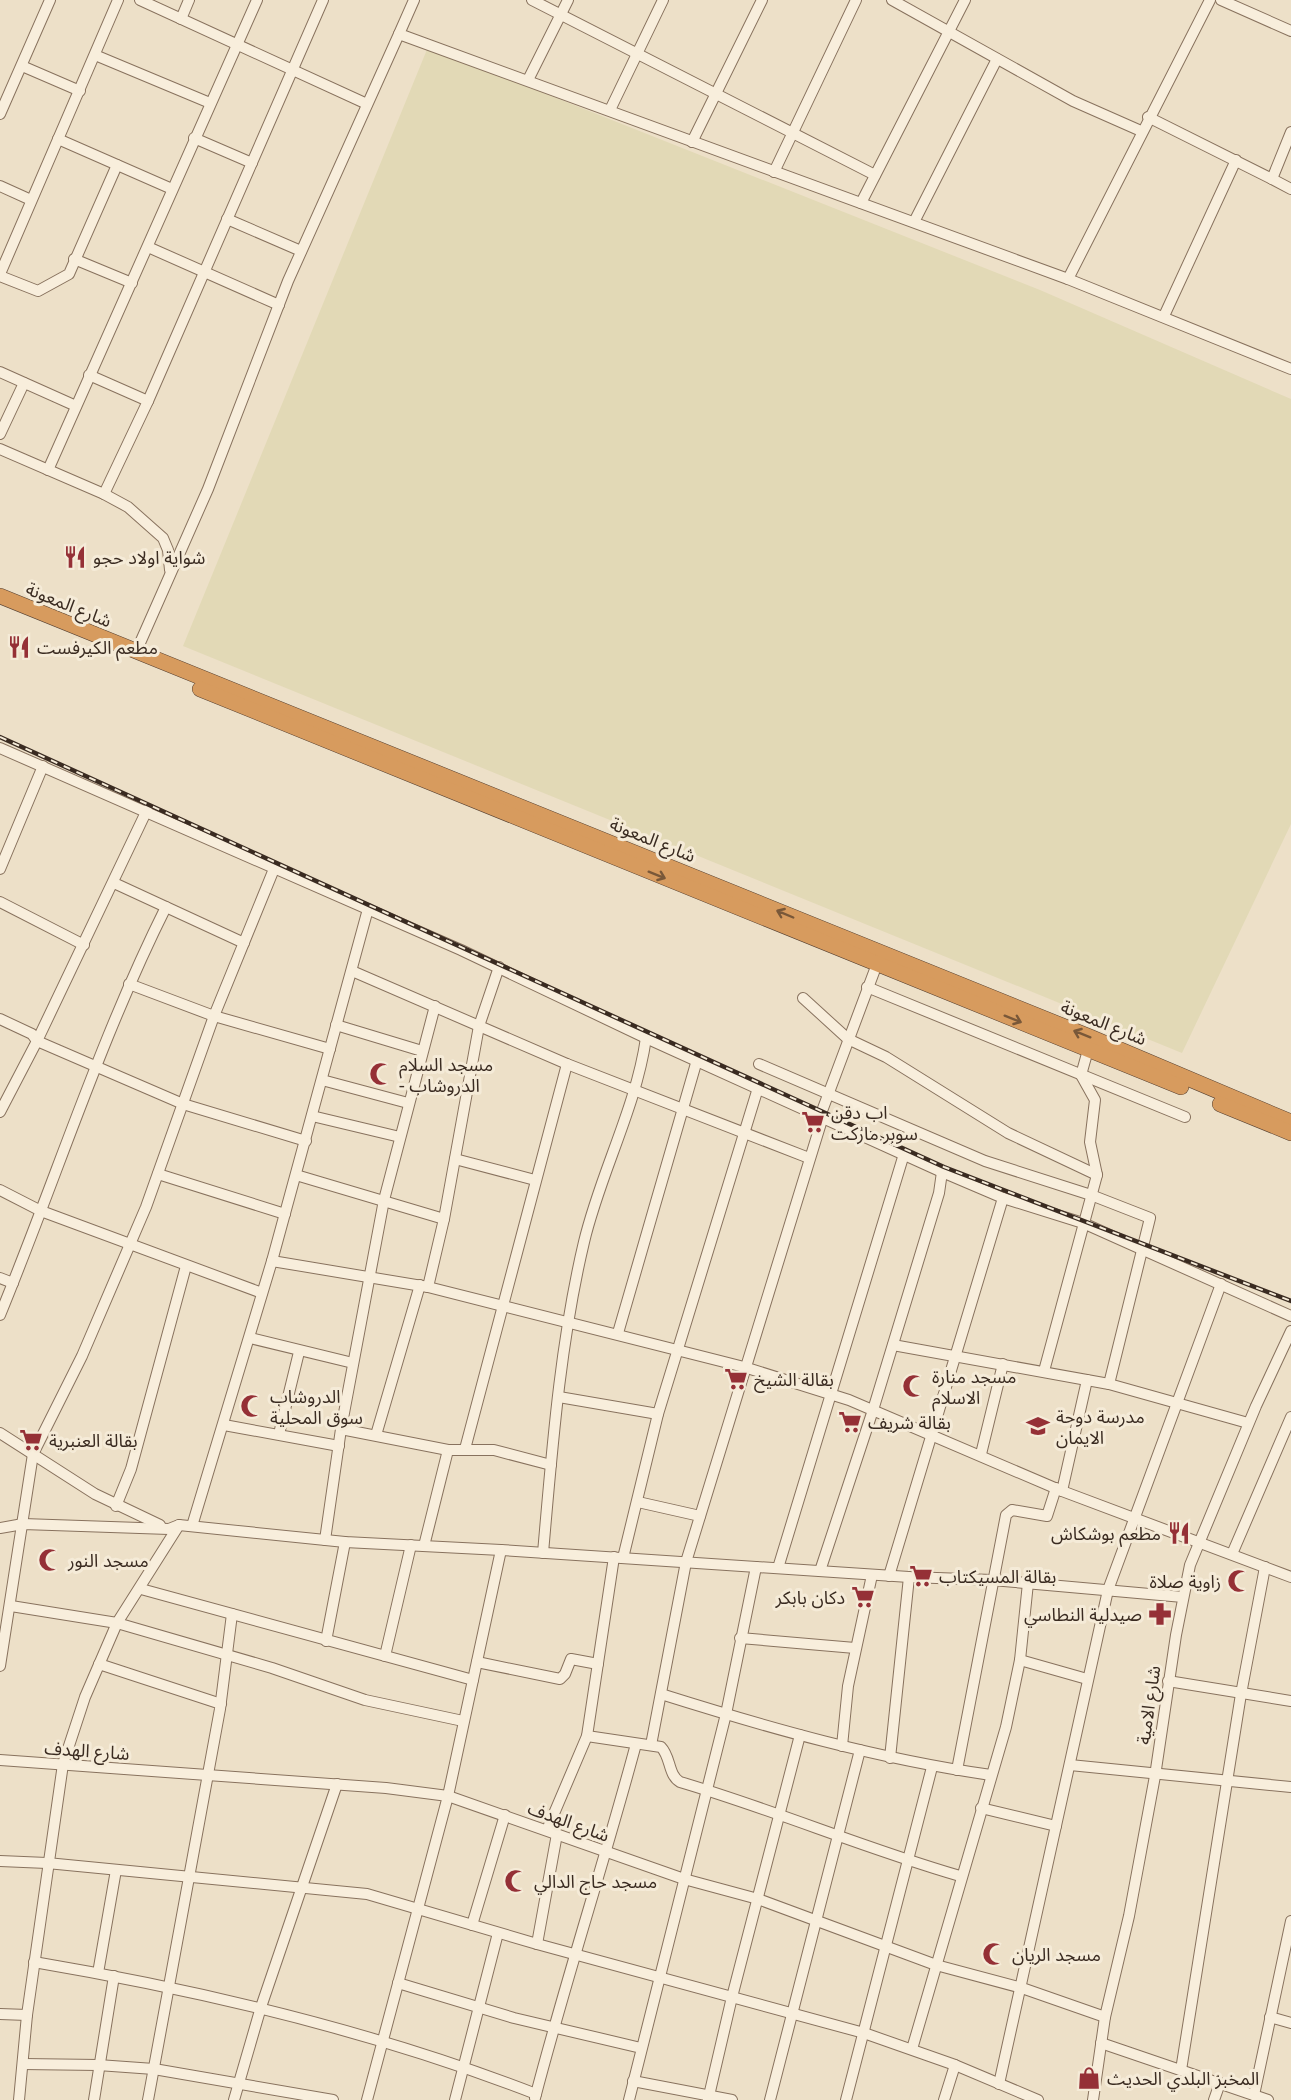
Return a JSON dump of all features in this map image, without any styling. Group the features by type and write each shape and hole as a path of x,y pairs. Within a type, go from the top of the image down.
{"highway":[{"name":"شارع المعونة","path":"0,596 723,888 1291,1122"},
{"name":"شارع المعونة","path":"0,607 1291,1132"}],"street":[{"path":"0,114 50,0"},
{"path":"117,165 69,274 38,291 0,275 118,0"},
{"path":"140,0 367,104"},
{"path":"181,19 189,0"},
{"path":"48,470 257,0"},
{"path":"104,494 148,401 323,0"},
{"path":"136,652 170,570 208,489 301,251 414,0"},
{"path":"532,0 714,95 875,175"},
{"path":"528,80 568,0"},
{"path":"610,110 663,0"},
{"path":"692,142 762,0"},
{"path":"774,172 856,0"},
{"path":"892,0 1073,102 1141,131"},
{"path":"861,203 965,0"},
{"path":"1068,279 1148,117 1210,0"},
{"path":"1221,0 1291,31"},
{"path":"399,34 1068,279 1291,369"},
{"path":"95,56 210,103"},
{"path":"914,222 997,59"},
{"path":"22,66 80,91"},
{"path":"1148,117 1291,189"},
{"path":"1272,180 1291,132"},
{"path":"194,138 252,163"},
{"path":"58,140 172,189"},
{"path":"1164,316 1236,160"},
{"path":"0,186 31,200"},
{"path":"227,219 301,251"},
{"path":"148,247 279,305"},
{"path":"74,259 132,284"},
{"path":"0,372 76,406"},
{"path":"89,375 148,401"},
{"path":"0,434 24,383"},
{"path":"0,449 104,494 128,507 160,534 168,550 170,570"},
{"path":"0,748 147,810 274,869 368,909 942,1172 1003,1198 1083,1223 1291,1316"},
{"path":"0,869 43,766"},
{"path":"0,1112 84,945 147,810"},
{"path":"0,1666 33,1454 87,1347 130,1244 158,1174 214,1016 274,869"},
{"path":"114,883 244,943"},
{"path":"0,902 84,945"},
{"path":"0,1315 94,1066 129,984 166,907"},
{"path":"192,1526 272,1261 368,909"},
{"path":"651,1744 686,1562 744,1367 821,1123 827,1095 877,964"},
{"path":"376,1435 444,1219 478,1026 499,968"},
{"path":"352,971 567,1064 683,1111 809,1158"},
{"path":"129,984 214,1016 330,1048"},
{"path":"867,987 1185,1118"},
{"path":"802,998 848,1039 886,1057 1008,1133 1097,1175"},
{"path":"325,1540 341,1429 368,1277 408,1102 435,1006"},
{"path":"0,1019 32,1034 37,1041 183,1104 306,1141"},
{"path":"336,1025 423,1051"},
{"path":"543,1553 559,1397 584,1242 633,1090 646,1038"},
{"path":"1044,1371 1097,1175 1090,1142 1095,1100 1081,1075 1088,1050"},
{"path":"618,1333 698,1060"},
{"path":"465,1449 567,1064"},
{"path":"759,1064 986,1161 1091,1195 1150,1218 1109,1384"},
{"path":"322,1080 408,1102"},
{"path":"537,1944 552,1832 587,1736 598,1664 619,1558 638,1502 658,1414 746,1134 758,1088"},
{"path":"312,1116 400,1137"},
{"path":"778,1568 904,1154"},
{"path":"454,1159 535,1180"},
{"path":"820,1571 893,1345 939,1194 942,1172"},
{"path":"158,1174 285,1214"},
{"path":"296,1175 444,1219"},
{"path":"0,1190 41,1211 262,1293"},
{"path":"889,1576 1003,1198"},
{"path":"272,1261 424,1286 618,1333 744,1367 831,1394 873,1410 1134,1519 1291,1577"},
{"path":"116,1506 131,1469 186,1266"},
{"path":"0,1278 13,1283"},
{"path":"999,2084 1023,1988 1087,1679 1108,1590 1221,1284"},
{"name":"شارع الامية","path":"1093,2100 1105,2017 1129,1917 1155,1776 1168,1681 1183,1597 1198,1543 1248,1424 1291,1331"},
{"path":"250,1338 298,1352 353,1363"},
{"path":"893,1345 1109,1384 1248,1424"},
{"path":"279,1434 298,1352"},
{"path":"981,1454 1003,1364"},
{"path":"957,1770 1006,1515 1012,1510 1047,1516 1059,1489 1087,1380"},
{"path":"559,1397 658,1414"},
{"path":"1232,1554 1290,1424"},
{"path":"224,1425 339,1446"},
{"path":"341,1429 448,1450 502,1451 551,1465"},
{"path":"0,1433 116,1506 174,1527"},
{"path":"424,1546 448,1450"},
{"path":"638,1502 700,1516"},
{"path":"0,1527 23,1524 192,1526 345,1542 889,1576 992,1580 1183,1597"},
{"path":"19,2100 46,1863 63,1764 99,1664 117,1623 141,1589 174,1527"},
{"path":"326,1641 345,1542"},
{"path":"385,1656 411,1545"},
{"path":"367,2100 448,1796 501,1550"},
{"path":"629,2100 726,1714 756,1567"},
{"path":"1181,2070 1229,1782 1241,1694 1265,1567"},
{"path":"842,1746 848,1686 872,1575"},
{"path":"890,1758 909,1577"},
{"path":"912,2049 960,1876 1006,1727 1020,1660 1028,1583"},
{"path":"141,1589 473,1680"},
{"path":"11,1606 117,1623 365,1700 463,1721"},
{"path":"148,2100 221,1704 232,1614"},
{"path":"740,1638 855,1647"},
{"path":"477,1662 557,1678 563,1677 571,1659 598,1664"},
{"path":"1020,1660 1087,1679"},
{"path":"99,1664 221,1704"},
{"path":"1168,1681 1291,1701"},
{"path":"661,1694 801,1735 890,1758 932,1767 991,1775"},
{"path":"709,2098 732,1997 801,1735"},
{"path":"587,1736 636,1744 651,1744 665,1751 677,1781 781,1814 910,1861 960,1876"},
{"path":"34,1962 169,1986 261,2007 465,2066 535,2097 573,1954 607,1853 636,1744"},
{"path":"770,2100 860,1750"},
{"name":"شارع الهدف","path":"0,1760 337,1784 448,1796 684,1879 758,1899 936,1965 1023,1988 1105,2017"},
{"path":"1070,1765 1155,1776 1291,1787"},
{"path":"846,2100 910,1861 932,1767"},
{"path":"234,2100 300,1887 337,1784"},
{"path":"981,1808 1056,1826"},
{"path":"472,1924 505,1815"},
{"path":"0,1861 46,1863 367,1894 658,1978 864,2033 955,2065 1038,2100"},
{"path":"98,1973 116,1870"},
{"path":"1254,2095 1291,1921"},
{"path":"455,2100 498,1933"},
{"path":"94,2100 114,1976"},
{"path":"398,1983 479,2006 487,2011 641,2048"},
{"path":"0,2014 27,2015"},
{"path":"1270,2017 1291,2023"},
{"path":"1101,2043 1268,2100"},
{"path":"23,2064 98,2065 154,2069 333,2100"},
{"path":"944,2100 955,2065"},
{"path":"633,2081 709,2098 732,2100"},
{"path":"1214,2100 1220,2083"}],"shaded area":[{"path":"428,47 1040,290 1291,399 1291,824 1182,1053 183,646"}],"railway":[{"path":"0,737 944,1167 1291,1301"}],"place":[{"name":"شواية اولاد حجو","path":"75,557"},
{"name":"مطعم الكيرفست","path":"19,647"},
{"name":"مسجد السلام - الدروشاب","path":"381,1074"},
{"name":"اب دقن سوبر ماركت","path":"813,1122"},
{"name":"بقالة الشيخ","path":"736,1379"},
{"name":"مسجد منارة الاسلام","path":"914,1386"},
{"name":"الدروشاب سوق المحلية","path":"252,1406"},
{"name":"بقالة شريف","path":"850,1422"},
{"name":"مدرسة دوحة الايمان","path":"1038,1426"},
{"name":"بقالة العنبرية","path":"31,1440"},
{"name":"مطعم بوشكاش","path":"1179,1533"},
{"name":"مسجد النور","path":"50,1560"},
{"name":"بقالة المسيكتاب","path":"921,1576"},
{"name":"زاوية صلاة","path":"1239,1581"},
{"name":"دكان بابكر","path":"863,1597"},
{"name":"صيدلية النطاسي","path":"1160,1614"},
{"name":"مسجد حاج الدالي","path":"516,1881"},
{"name":"مسجد الريان","path":"994,1954"},
{"name":"المخبز البلدي الحديث","path":"1089,2078"}]}
